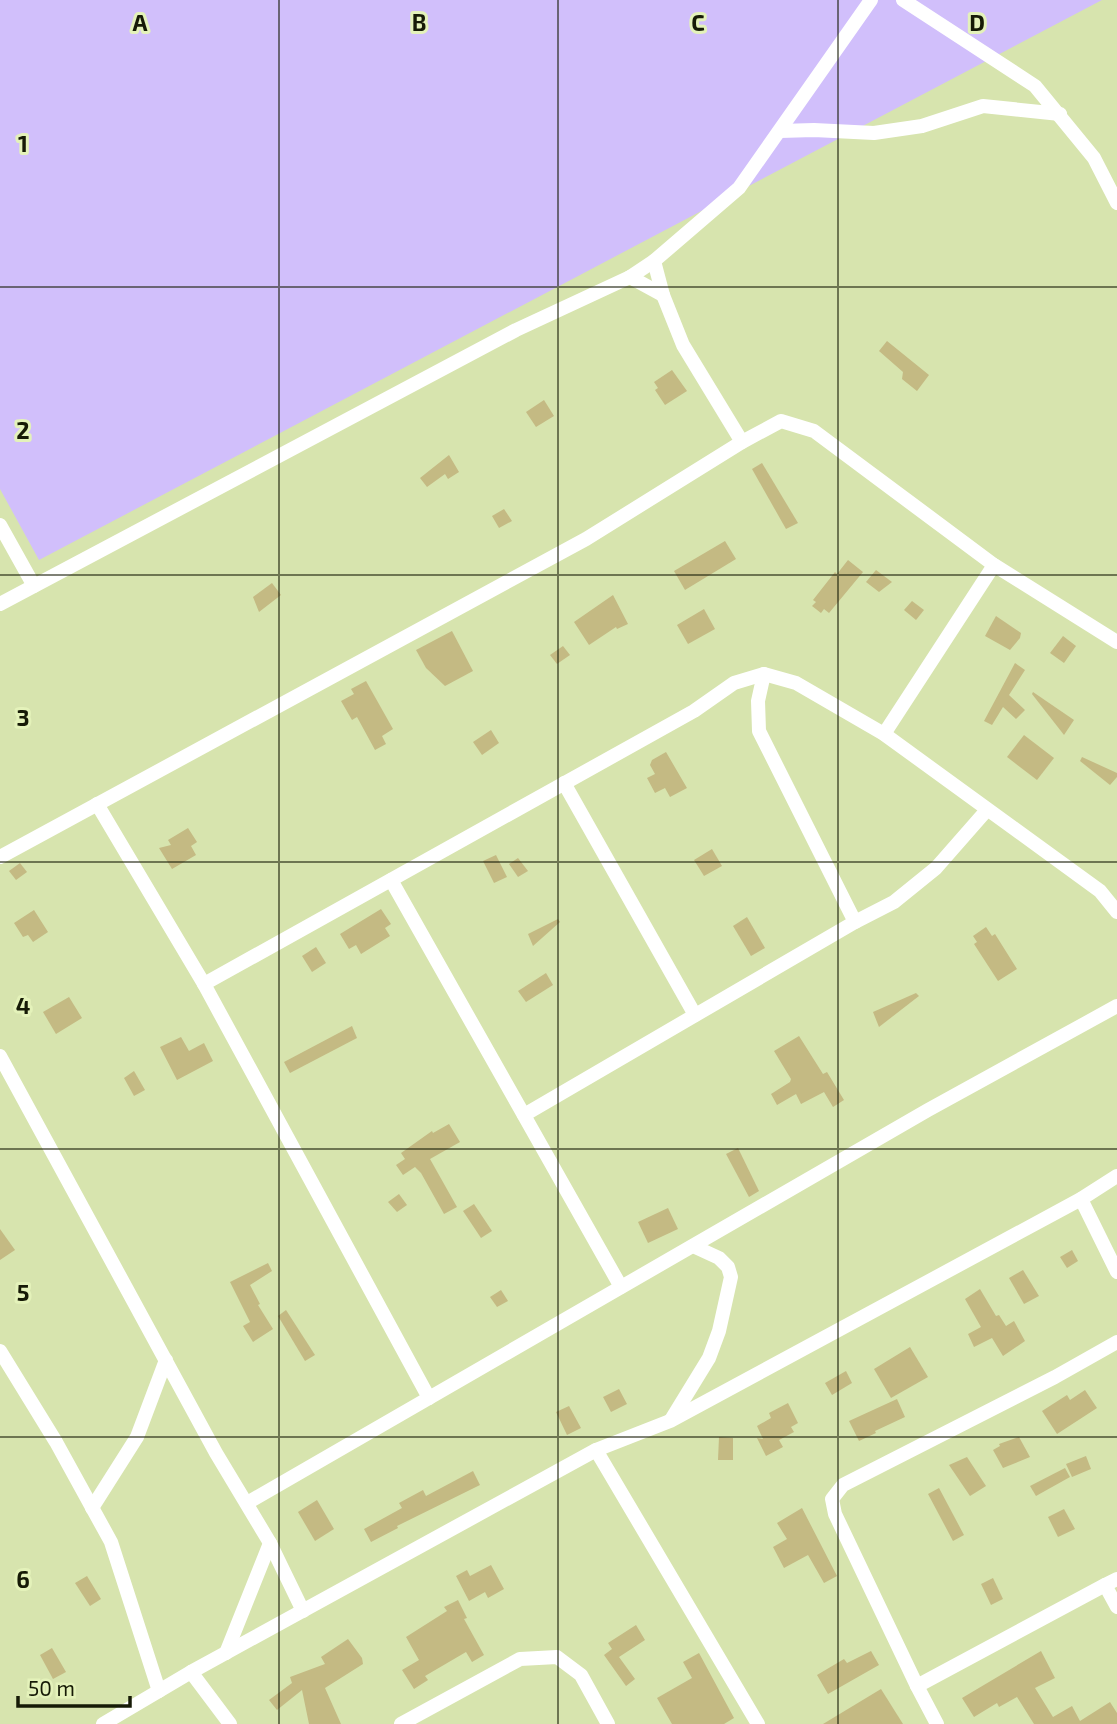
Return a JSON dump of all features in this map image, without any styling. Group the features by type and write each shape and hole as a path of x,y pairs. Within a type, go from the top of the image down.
{"street":[{"path":"0,604 516,330 629,277 654,261 739,188 871,0"},
{"path":"903,0 1035,86 1094,158 1117,203"},
{"path":"780,131 874,133 922,126 983,106 1060,114"},
{"path":"654,261 663,295 683,345 742,442"},
{"path":"629,277 663,295"},
{"path":"0,857 586,539 742,442 781,421 814,431 994,565 1117,642"},
{"path":"0,525 34,586"},
{"path":"884,734 994,565"},
{"path":"204,984 694,711 734,683 764,674 796,683 884,734 1100,891 1117,912"},
{"path":"764,674 758,701 759,731 855,922"},
{"path":"564,783 695,1015"},
{"path":"97,804 204,984 429,1398"},
{"path":"524,1115 855,922 894,902 936,868 986,810"},
{"path":"391,880 621,1287"},
{"path":"247,1503 928,1110 1117,1006"},
{"path":"0,1056 216,1453 270,1543 303,1611"},
{"path":"103,1724 191,1672 596,1450 670,1422 1081,1199 1117,1176"},
{"path":"1081,1199 1117,1272"},
{"path":"670,1422 709,1358 719,1331 731,1278 728,1267 719,1258 693,1246"},
{"path":"937,1724 835,1514 832,1499 843,1485 1055,1377 1117,1342"},
{"path":"0,1351 56,1442 111,1542 159,1690"},
{"path":"92,1508 137,1437 166,1360"},
{"path":"596,1450 758,1724"},
{"path":"226,1653 270,1543"},
{"path":"917,1686 1111,1582 1117,1607"},
{"path":"401,1724 520,1659 557,1657 581,1675 608,1724"},
{"path":"191,1672 230,1724"}],"shaded area":[{"path":"0,0 1102,0 39,560 0,489"}],"building":[{"path":"887,341 929,375 917,391 902,379 903,372 879,351"},
{"path":"672,370 687,391 665,405 655,390 658,388 654,382"},
{"path":"544,400 554,416 536,427 526,412"},
{"path":"449,455 459,472 448,479 445,474 427,487 420,478"},
{"path":"762,463 798,523 786,529 752,469"},
{"path":"504,509 512,521 499,528 492,516"},
{"path":"725,541 736,559 685,590 674,571"},
{"path":"848,560 863,572 829,613 824,609 821,613 812,606 816,602 813,600"},
{"path":"876,570 892,582 879,592 866,582"},
{"path":"272,583 281,595 259,612 253,597"},
{"path":"613,595 628,624 617,629 616,627 589,645 574,622"},
{"path":"912,601 924,610 916,620 904,610"},
{"path":"704,609 715,629 688,644 677,625"},
{"path":"996,616 1021,633 1010,650 985,636"},
{"path":"452,631 473,671 445,686 426,668 416,650"},
{"path":"1063,636 1076,646 1064,663 1050,653"},
{"path":"563,646 570,655 557,664 550,655"},
{"path":"1015,663 1025,670 1009,695 1025,710 1016,719 1003,707 992,725 984,721"},
{"path":"366,681 393,729 382,736 386,744 375,750 357,717 352,720 341,701 354,694 351,689"},
{"path":"1033,692 1074,720 1064,735 1032,694"},
{"path":"491,730 499,743 482,755 473,742"},
{"path":"1024,735 1054,758 1037,780 1007,757"},
{"path":"666,752 687,788 670,797 665,788 655,793 647,778 655,774 650,765 652,760"},
{"path":"1082,757 1117,773 1117,777 1110,785 1080,761"},
{"path":"188,828 197,842 191,846 196,855 172,869 159,848 171,845 168,840"},
{"path":"712,849 722,866 704,876 694,860"},
{"path":"496,855 507,877 494,883 483,861"},
{"path":"518,858 528,871 518,877 509,864"},
{"path":"20,863 27,872 16,880 9,871"},
{"path":"381,909 391,924 385,928 390,936 361,954 356,945 349,949 340,934"},
{"path":"34,910 48,932 33,942 28,935 23,937 14,923"},
{"path":"747,917 765,948 751,956 733,926"},
{"path":"558,919 560,922 533,946 528,934"},
{"path":"986,927 992,936 995,934 1017,969 998,981 974,944 977,942 973,936"},
{"path":"316,947 326,963 312,972 302,956"},
{"path":"546,973 553,985 526,1002 518,991"},
{"path":"916,993 919,996 879,1027 873,1012"},
{"path":"69,997 82,1018 56,1034 43,1012"},
{"path":"352,1026 357,1038 290,1073 284,1062"},
{"path":"799,1036 823,1074 827,1072 844,1100 833,1107 824,1092 801,1104 796,1094 777,1105 771,1094 791,1079 774,1051"},
{"path":"181,1037 189,1051 204,1043 213,1061 177,1080 160,1047"},
{"path":"134,1071 145,1090 134,1096 124,1078"},
{"path":"449,1124 460,1142 430,1159 457,1207 444,1214 421,1173 415,1167 403,1175 396,1165 405,1159 401,1153 432,1131 433,1133"},
{"path":"738,1148 759,1191 749,1197 726,1154"},
{"path":"399,1194 407,1205 397,1212 388,1202"},
{"path":"474,1204 492,1231 481,1238 463,1211"},
{"path":"668,1208 678,1229 648,1243 638,1222"},
{"path":"0,1229 15,1250 0,1260"},
{"path":"1072,1250 1078,1261 1067,1268 1060,1257"},
{"path":"268,1263 272,1271 250,1285 260,1304 258,1305 273,1329 253,1342 243,1326 250,1322 230,1282"},
{"path":"1023,1270 1039,1296 1024,1304 1009,1278"},
{"path":"980,1289 996,1316 999,1315 1006,1326 1014,1321 1025,1341 1003,1356 992,1338 974,1347 968,1334 981,1327 965,1299"},
{"path":"501,1290 508,1301 497,1307 490,1297"},
{"path":"286,1310 315,1355 305,1361 278,1316"},
{"path":"910,1347 928,1377 891,1398 874,1369"},
{"path":"846,1371 852,1383 832,1395 825,1383"},
{"path":"619,1389 627,1404 611,1412 603,1397"},
{"path":"1085,1390 1097,1408 1057,1434 1042,1411 1067,1395 1070,1400"},
{"path":"897,1399 905,1417 859,1441 849,1421"},
{"path":"788,1403 798,1423 791,1427 794,1432 779,1440 783,1447 766,1456 757,1438 763,1439 757,1426 771,1418 769,1413"},
{"path":"569,1406 581,1428 567,1435 556,1412"},
{"path":"719,1437 733,1438 733,1460 718,1460"},
{"path":"1019,1437 1030,1457 1003,1468 993,1450 1000,1446 999,1444"},
{"path":"1086,1456 1091,1469 1072,1477 1066,1464"},
{"path":"967,1457 986,1486 970,1496 949,1465"},
{"path":"1065,1468 1070,1477 1036,1496 1030,1486"},
{"path":"473,1471 480,1485 397,1526 398,1528 371,1542 364,1529 402,1508 399,1503 423,1490 426,1496"},
{"path":"939,1488 964,1535 953,1541 928,1494"},
{"path":"317,1500 334,1529 315,1541 298,1512"},
{"path":"802,1508 837,1576 824,1583 808,1555 784,1568 773,1547 787,1539 777,1523"},
{"path":"1064,1509 1075,1529 1058,1537 1048,1517"},
{"path":"491,1565 504,1589 488,1598 485,1592 469,1601 456,1576 467,1570 470,1576"},
{"path":"87,1576 101,1599 90,1606 75,1583"},
{"path":"993,1578 1003,1599 991,1605 981,1584"},
{"path":"458,1600 467,1618 464,1619 484,1655 472,1662 466,1652 425,1676 428,1680 414,1689 402,1670 419,1660 406,1637 447,1611 444,1607"},
{"path":"636,1625 645,1640 619,1657 635,1679 626,1686 604,1655 612,1649 608,1643"},
{"path":"348,1639 362,1658 363,1664 325,1688 341,1724 309,1724 302,1690 277,1710 269,1700 292,1683 290,1677 325,1664 321,1657"},
{"path":"52,1648 66,1672 53,1679 40,1655"},
{"path":"871,1651 879,1665 828,1694 817,1675 844,1659 847,1663"},
{"path":"1041,1651 1055,1678 1035,1688 1053,1717 1072,1706 1080,1721 1110,1702 1117,1713 1117,1724 1034,1724 1017,1697 999,1707 997,1703 974,1717 962,1698"},
{"path":"699,1653 734,1718 724,1724 672,1724 657,1698 692,1678 683,1662"},
{"path":"881,1689 903,1724 823,1724"}]}
